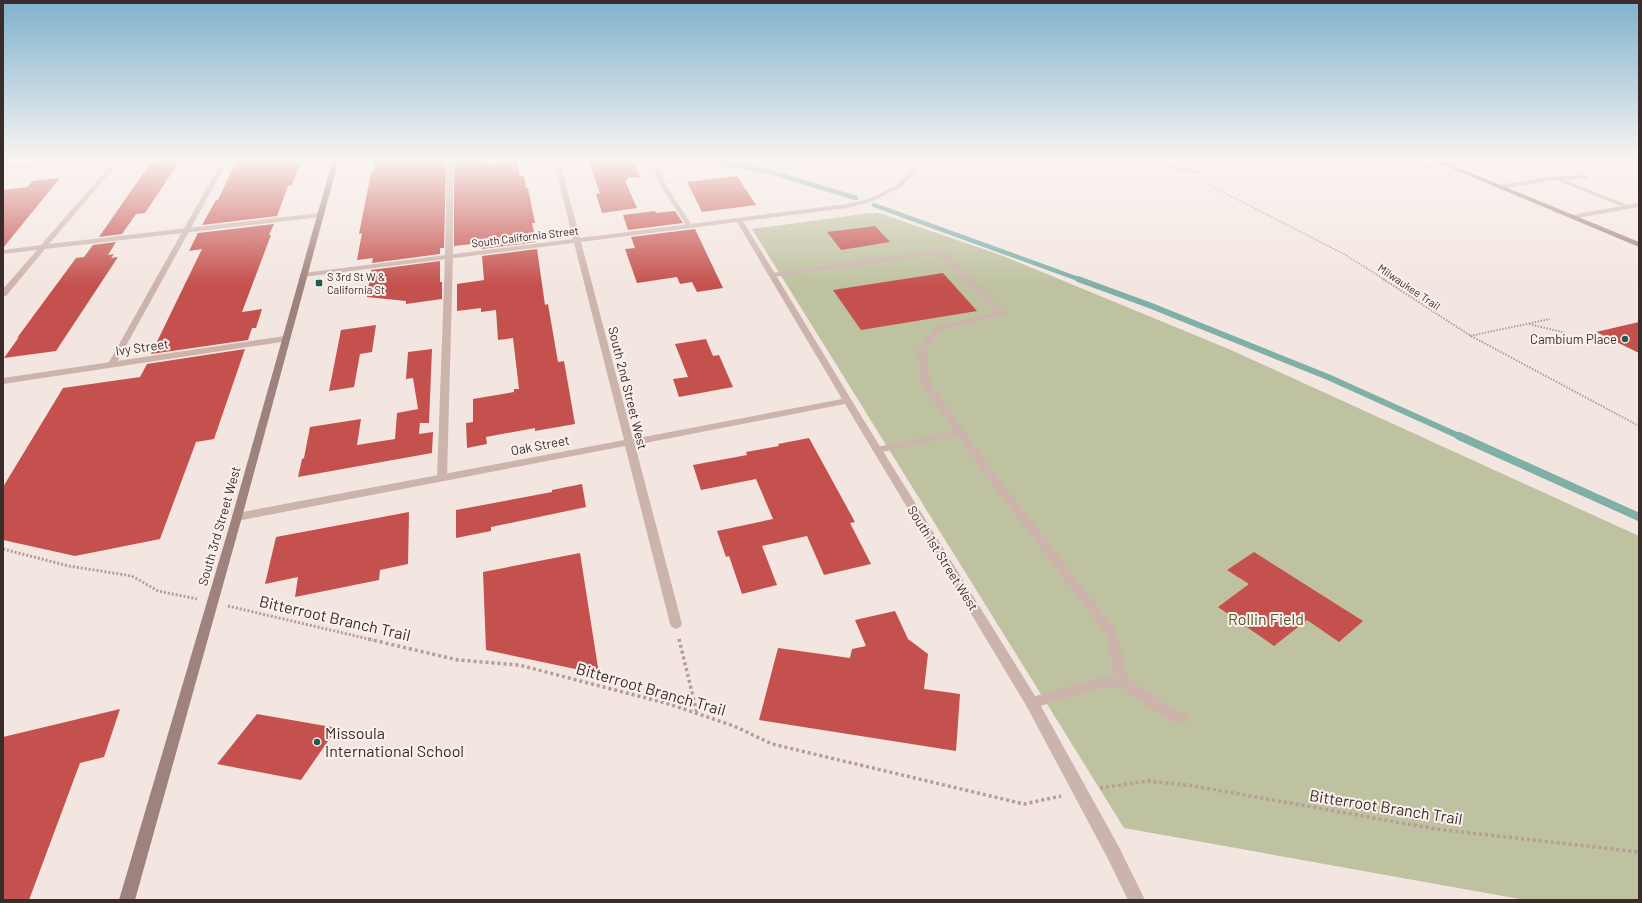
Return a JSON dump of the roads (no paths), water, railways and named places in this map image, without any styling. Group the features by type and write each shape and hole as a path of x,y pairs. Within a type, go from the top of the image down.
{"main road":[{"name":"South 3rd Street West","path":"127,900 237,517 324,201"},
{"path":"1534,201 1639,245"}],"street":[{"path":"3,294 83,201"},
{"path":"112,364 203,201"},
{"path":"442,478 450,201"},
{"name":"South 2nd Street West","path":"567,201 676,624"},
{"path":"673,201 690,227"},
{"name":"South California Street","path":"303,275 740,221 847,206 866,201"},
{"path":"1613,201 1628,207"},
{"path":"1572,217 1639,205"},
{"path":"3,252 320,215"},
{"name":"South 1st Street West","path":"740,221 877,450 1032,703 1137,900"},
{"path":"772,276 941,252 1002,313 938,329 922,348 924,383 986,469 1111,632 1123,682"},
{"name":"Ivy Street","path":"3,380 285,339"},
{"name":"Oak Street","path":"237,517 848,401"},
{"path":"877,450 960,433"},
{"path":"1032,703 1098,683 1123,682 1156,706 1182,719"}],"waterway":[{"path":"874,205 1081,280"},
{"path":"1078,279 1149,305 1328,377 1461,437"},
{"path":"1459,436 1639,517"}],"place":[{"name":"S 3rd St W & California St","path":"319,283"},
{"name":"Cambium Place","path":"1625,339"},
{"name":"Missoula International School","path":"317,742"}],"park label":[{"name":"Rollin Field","path":"1266,619"}]}
